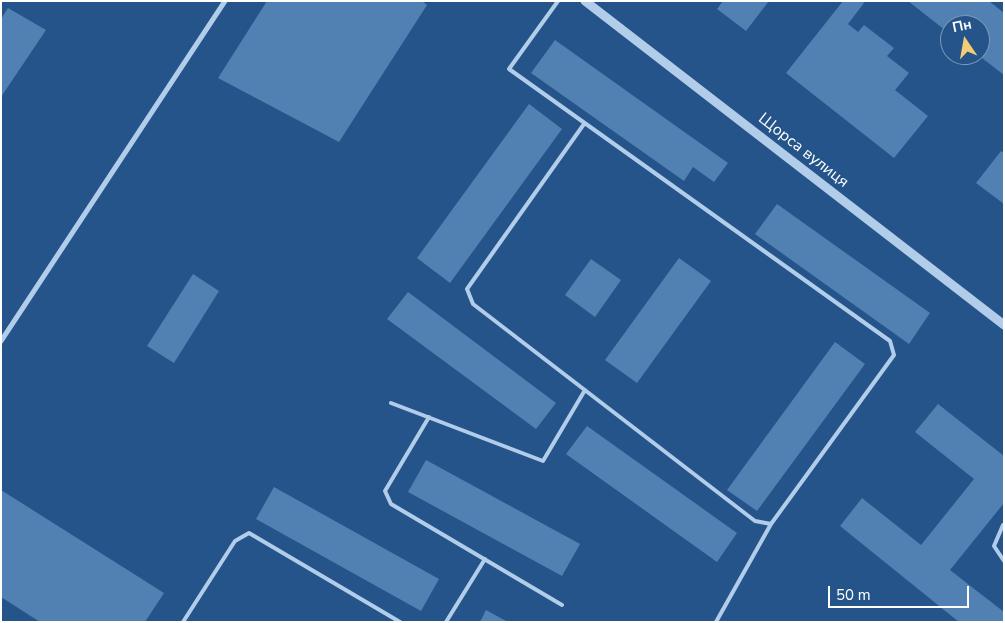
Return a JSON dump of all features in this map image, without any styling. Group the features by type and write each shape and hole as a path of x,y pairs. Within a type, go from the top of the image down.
{"street":[{"path":"1,341 225,1"},
{"name":"Щорса вулиця","path":"585,1 1004,325"}],"lane":[{"path":"558,1 509,69 890,341 894,355 771,524 716,622"},
{"path":"584,124 467,289 473,304 754,521 771,524"},
{"path":"391,403 543,461 585,390"},
{"path":"429,417 385,491 391,504 562,605"},
{"path":"1003,525 994,546 1004,561"},
{"path":"183,622 235,541 249,532 400,622"},
{"path":"446,622 485,559"}],"building":[{"path":"267,1 422,1 427,5 339,142 218,78"},
{"path":"723,1 769,1 746,31 717,9"},
{"path":"843,1 862,1 864,3 848,24 858,32 864,25 894,48 887,56 909,73 895,90 928,116 894,158 786,73"},
{"path":"908,1 989,1 1004,13 1004,75 990,64 990,15 940,15 940,26"},
{"path":"8,8 46,30 1,97 1,19"},
{"path":"555,40 728,163 714,182 693,167 684,181 531,73"},
{"path":"529,104 562,129 450,283 417,258"},
{"path":"1001,151 1004,153 1004,204 976,183"},
{"path":"777,204 930,313 909,344 755,234"},
{"path":"679,258 711,281 637,383 605,360"},
{"path":"591,259 621,280 595,317 565,295"},
{"path":"193,274 219,291 174,363 147,346"},
{"path":"408,292 556,403 536,429 387,319"},
{"path":"835,342 865,364 757,511 727,490"},
{"path":"938,404 1004,456 1004,503 950,570 1004,612 1004,622 959,622 840,526 862,498 921,545 974,479 915,432"},
{"path":"587,426 737,533 717,562 566,454"},
{"path":"426,460 580,544 562,576 408,492"},
{"path":"274,487 439,579 421,611 256,519"},
{"path":"1,490 164,593 145,622 40,622 1,597"},
{"path":"486,610 508,622 480,622"}]}
